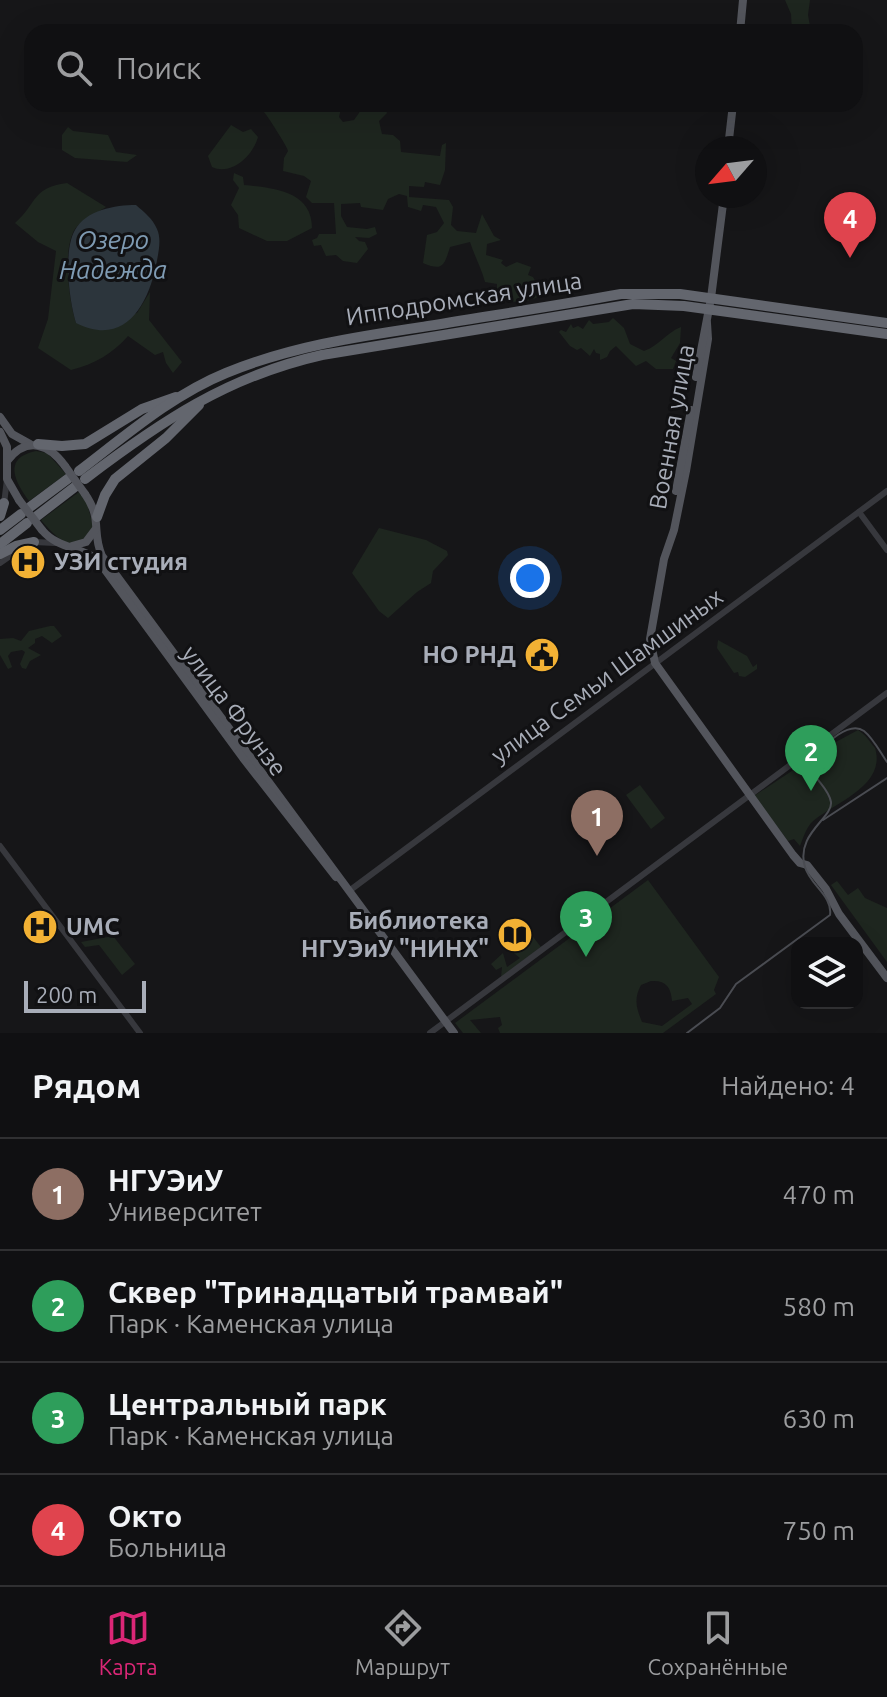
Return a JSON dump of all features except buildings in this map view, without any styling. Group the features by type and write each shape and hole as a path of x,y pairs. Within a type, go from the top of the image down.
{"highway":[{"name":"Ипподромская улица","path":"77,478 217,390 281,364 608,302"},
{"name":"Ипподромская улица","path":"34,511 198,387 224,374 283,353 336,340 608,302 710,303 887,323"},
{"name":"Ипподромская улица","path":"710,303 887,334"},
{"path":"34,444 73,446 91,442 142,409 198,387"},
{"path":"97,522 115,479 166,438 217,390"},
{"path":"0,516 2,506"},
{"path":"0,530 24,518 0,544"},
{"path":"0,554 34,542"}],"main road":[{"path":"741,24 743,0"},
{"path":"729,136 732,112"},
{"name":"Военная улица","path":"655,663 650,639 668,529 698,387 722,208"},
{"path":"0,417 12,434 49,449 95,507 99,558"},
{"path":"0,432 7,447 7,479 42,530 55,543 99,558"},
{"path":"8,460 13,454 34,444"},
{"path":"71,546 86,542 97,522"},
{"name":"улица Фрунзе","path":"99,558 291,821 329,871 346,887 454,1033"},
{"path":"655,663 796,859 807,865 826,889 839,914 887,978"}],"street":[{"path":"2,506 7,479"},
{"name":"улица Семьи Шамшиных","path":"346,887 887,491"},
{"path":"859,512 887,550"},
{"path":"0,563 34,542 55,543"},
{"path":"430,1033 887,693"},
{"path":"0,846 140,1033"}],"shaded area":[{"path":"785,0 810,0 810,24 792,24"},
{"path":"340,112 339,117 343,122 354,120 360,112 387,112 379,121 382,134 393,135 400,141 401,152 440,156 442,145 446,143 445,170 440,185 425,182 424,187 409,186 409,197 449,200 453,207 451,225 457,231 476,233 482,214 494,236 501,240 487,244 486,255 503,260 501,263 506,267 517,262 531,267 528,275 537,284 546,284 546,294 520,302 502,297 497,291 497,284 485,282 470,242 450,247 441,266 423,263 427,235 437,232 444,223 436,207 423,205 421,211 408,207 407,196 399,194 388,199 383,210 361,207 360,203 341,204 341,216 347,227 375,227 377,234 369,238 355,237 365,242 368,249 357,263 343,261 336,255 326,256 321,245 314,246 312,240 319,234 336,234 334,203 312,203 306,197 311,181 283,171 288,151 265,113"},
{"path":"231,125 243,132 251,129 258,137 255,144 246,157 234,166 226,169 212,167 208,156"},
{"path":"68,127 73,131 108,135 116,152 137,155 127,162 75,158 62,150 62,135"},
{"path":"234,173 243,177 244,185 279,190 298,199 306,206 312,228 287,241 267,241 239,228 238,215 231,205 239,188 233,180"},
{"path":"67,183 106,207 81,223 71,238 68,275 76,323 137,313 150,292 149,320 182,362 173,373 163,352 155,355 128,336 102,358 71,370 38,348 48,319 56,251 38,242 15,223 41,193 55,185"},
{"path":"613,318 624,328 630,344 644,351 681,327 680,343 671,358 676,361 673,369 656,369 646,361 636,366 616,346 600,360 600,354 594,349 590,356 581,348 577,350 559,332 566,332 571,324 573,328 578,326 583,329 589,320 593,324 609,322"},
{"path":"36,451 47,453 66,474 29,501 14,472 19,459"},
{"path":"79,492 87,503 93,526 80,541 67,542 41,520"},
{"path":"379,528 426,540 447,551 448,555 433,571 431,583 388,618 379,611 352,573"},
{"path":"54,626 62,636 52,643 42,636 35,639 35,643 28,648 41,655 30,661 26,669 20,664 25,652 11,652 8,656 12,667 8,669 0,655 0,639 21,641 29,631"},
{"path":"718,640 747,656 753,667 757,664 757,669 745,677 734,673 717,648"},
{"path":"858,730 875,748 877,762 873,773 855,793 811,823 800,846 794,839 788,841 754,796"},
{"path":"640,785 665,818 651,829 626,795"},
{"path":"648,880 719,977 714,990 716,994 663,1033 500,1033 500,1017 470,1020 481,1033 463,1033 455,1023","holes":["651,981 667,985 672,1001 688,998 692,1004 662,1026 642,1022 637,995 641,985"]},
{"path":"837,881 848,895 858,888 865,898 887,908 887,962 831,885"},
{"path":"522,923 541,947 501,977 502,967 496,970 491,964 503,953 507,967 520,958 510,950 511,946 524,942 514,925"},
{"path":"113,936 135,964 122,975 99,945 85,947 81,942"}],"water":[{"name":"Озеро Надежда","path":"136,205 153,222 159,238 156,266 146,296 131,319 120,326 107,330 76,323 69,289 68,263 75,230 94,213"}],"tram line":[{"path":"687,1033 720,1008 736,984 830,915 828,902 808,873 803,855 809,836 830,808 831,802 812,771 811,759 836,736 858,728 870,737 887,762"},
{"path":"823,820 887,778"}],"place":[{"name":"Окто","path":"850,258"},
{"name":"УЗИ студия","path":"28,562"},
{"name":"НО РНД","path":"542,655"},
{"name":"Сквер \"Тринадцатый трамвай\"","path":"811,791"},
{"name":"НГУЭиУ","path":"597,856"},
{"name":"UMC","path":"40,927"},
{"name":"Библиотека НГУЭиУ \"НИНХ\"","path":"515,935"},
{"name":"Центральный парк","path":"586,957"}]}
